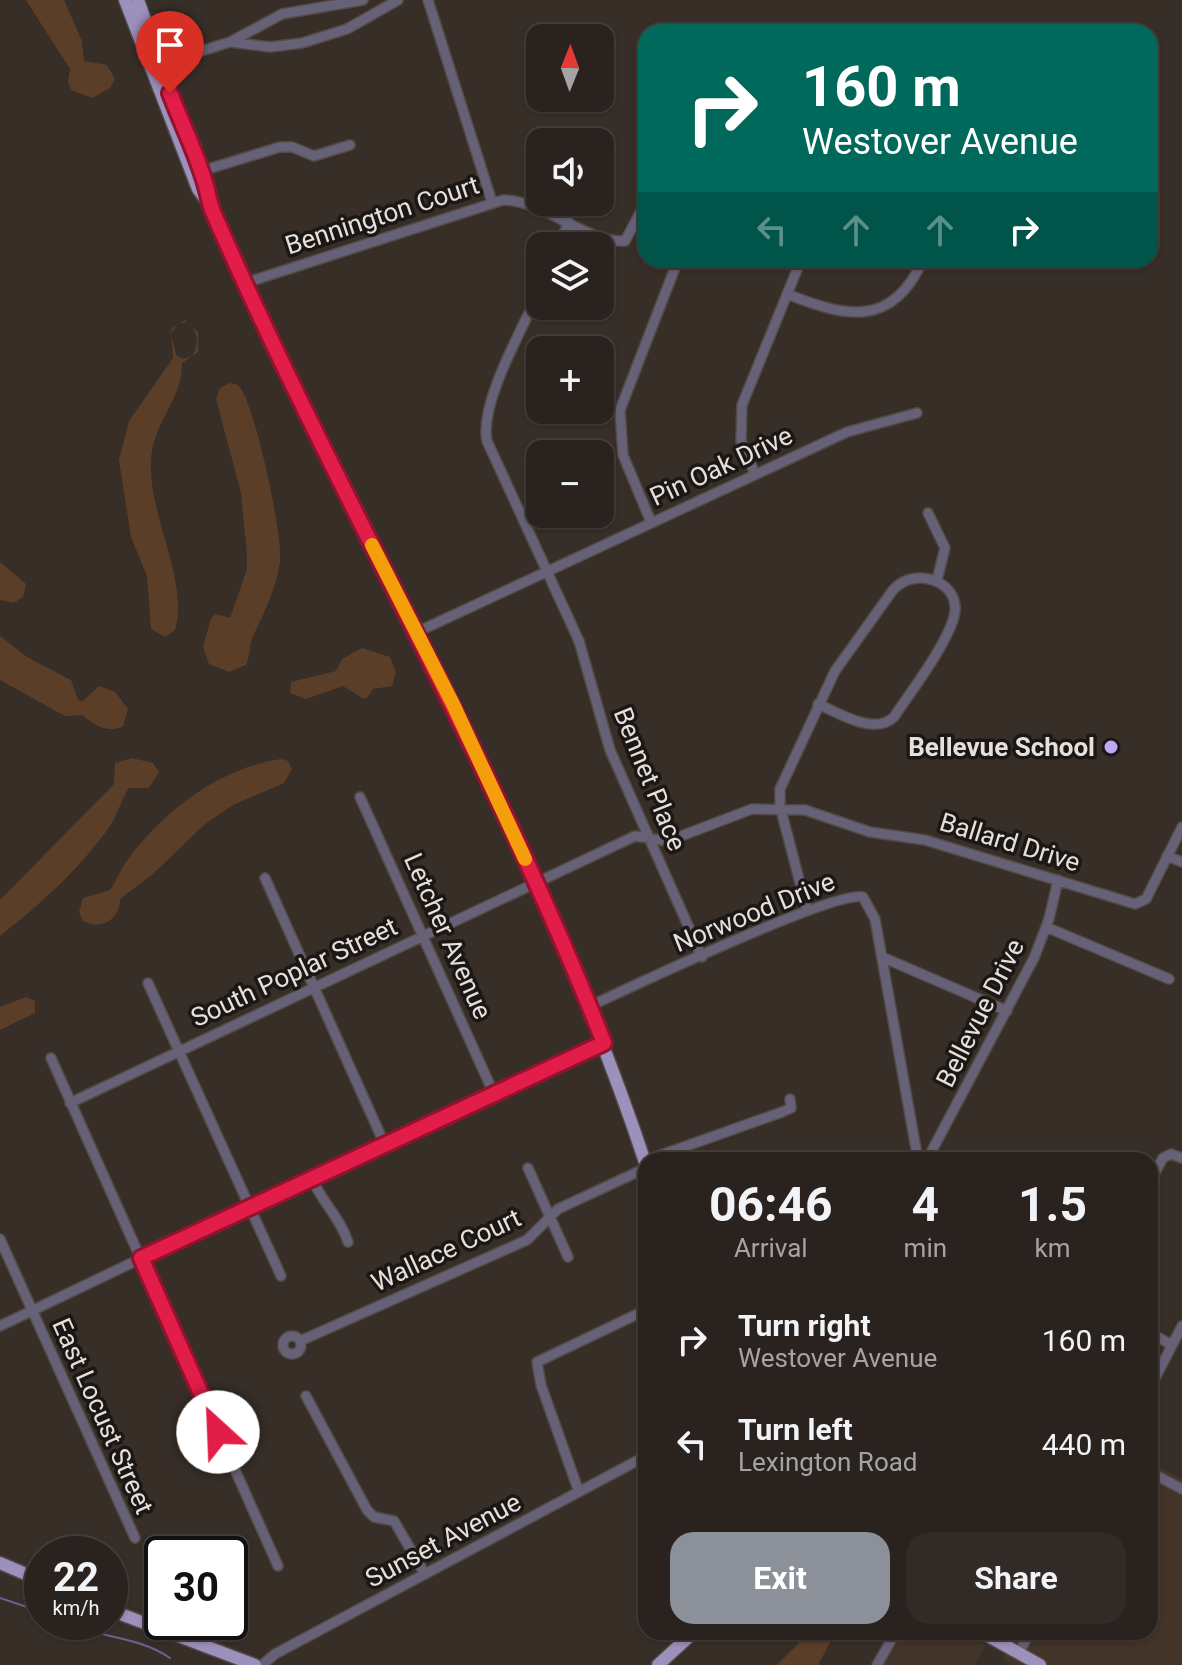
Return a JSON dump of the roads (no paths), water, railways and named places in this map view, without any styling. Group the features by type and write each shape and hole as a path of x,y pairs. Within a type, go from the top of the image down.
{"main road":[{"path":"125,0 245,283 536,882 590,1006 642,1152"},
{"path":"138,0 155,66"},
{"path":"0,1563 24,1573"},
{"path":"128,1617 255,1665"},
{"path":"658,1665 685,1640"},
{"path":"995,1640 1040,1665"}],"street":[{"path":"155,66 230,42 282,14 363,0"},
{"path":"230,42 270,47 302,43 347,29 398,0"},
{"path":"428,0 492,202"},
{"path":"196,173 280,147 292,147 314,156 350,145"},
{"name":"Bennington Court","path":"245,283 492,202 518,201 601,236 625,241 638,217"},
{"path":"564,232 569,222"},
{"path":"651,522 623,455 620,410 675,268"},
{"path":"755,474 741,441 742,405 798,268"},
{"path":"787,294 831,311 868,312 900,295 918,268"},
{"name":"Bennet Place","path":"527,320 493,398 485,433 586,659 610,750 702,957"},
{"name":"Pin Oak Drive","path":"417,632 847,432 917,413"},
{"path":"928,513 945,548 937,580"},
{"path":"807,910 781,810 779,794 784,778 818,704 845,655 893,590 914,577 937,580 951,597 954,617 894,717 884,724 872,725 818,704"},
{"name":"Letcher Avenue","path":"360,797 494,1094"},
{"name":"Ballard Drive","path":"648,838 668,841 744,810 811,811 870,832 925,840 1126,903 1139,904 1146,899 1182,827"},
{"name":"South Poplar Street","path":"70,1103 314,985 635,836 648,838"},
{"path":"1167,856 1182,862"},
{"path":"265,878 384,1143"},
{"name":"Bellevue Drive","path":"931,1152 1007,1011 1046,927 1058,880"},
{"name":"Norwood Drive","path":"590,1006 807,910 852,896 863,897 872,909 917,1152"},
{"path":"1046,927 1169,979"},
{"path":"882,957 1007,1011"},
{"path":"148,983 281,1276"},
{"path":"0,1326 311,1177 604,1043"},
{"path":"51,1058 278,1566"},
{"name":"Wallace Court","path":"675,1152 791,1108 790,1099"},
{"path":"1158,1167 1163,1158 1171,1154 1182,1158"},
{"name":"Wallace Court","path":"300,1341 527,1240 550,1215 638,1167"},
{"path":"528,1168 568,1257"},
{"path":"311,1177 318,1194 340,1219 348,1242"},
{"name":"East Locust Street","path":"0,1239 135,1538"},
{"path":"579,1492 541,1385 537,1362 638,1314"},
{"path":"1158,1372 1182,1326"},
{"path":"1158,1337 1172,1345"},
{"path":"306,1396 367,1510 374,1517 394,1521 425,1574"},
{"name":"Sunset Avenue","path":"262,1665 275,1654 638,1460"},
{"path":"1158,1476 1182,1489"},
{"path":"877,1665 891,1640"},
{"path":"1019,1653 1026,1640"}],"waterway":[{"path":"0,1598 24,1606"},
{"path":"128,1640 170,1658"}],"place":[{"name":"Bellevue School","path":"1111,747"}]}
